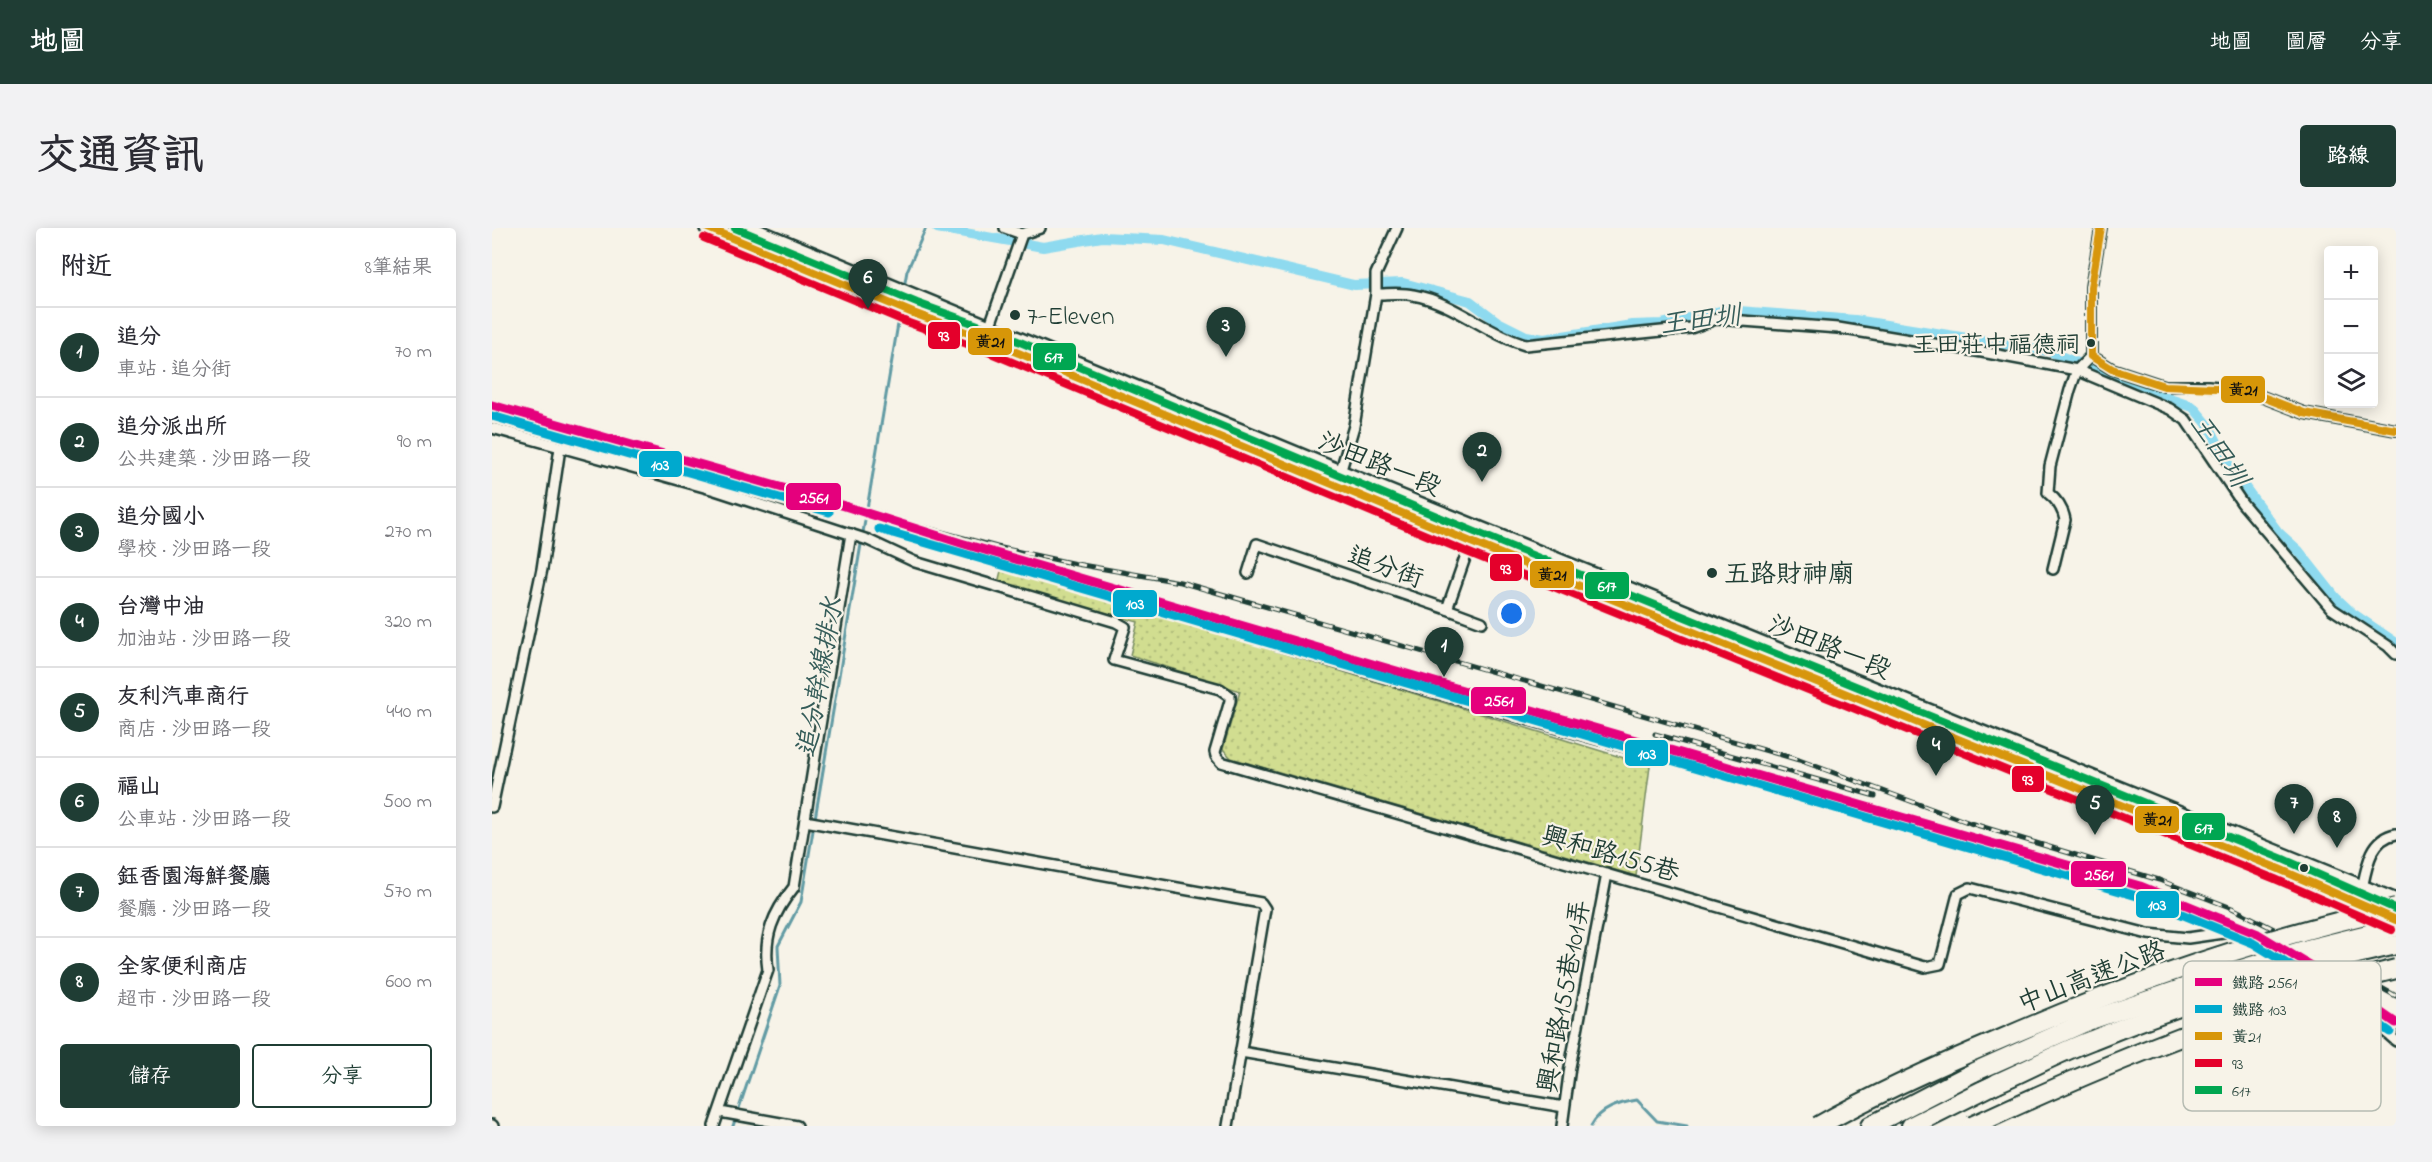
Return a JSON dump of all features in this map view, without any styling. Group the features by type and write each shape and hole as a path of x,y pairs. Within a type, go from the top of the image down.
{"highway":[{"name":"中山高速公路","path":"2205,961 2262,943 2396,908"},
{"name":"中山高速公路","path":"2267,961 2396,927"},
{"path":"2335,961 2396,945"},
{"name":"中山高速公路","path":"1818,1126 1877,1094 2090,1001 2183,968"},
{"path":"2381,973 2396,969"},
{"name":"中山高速公路","path":"1870,1126 1974,1072 2088,1021 2183,988"},
{"path":"1911,1126 2091,1040 2183,1008"},
{"path":"1972,1126 2058,1086 2183,1035"}],"main road":[{"name":"沙田路一段","path":"708,228 744,232 913,313 987,333 1168,407 2396,920"},
{"name":"沙田路一段","path":"1168,407 1340,473 1474,535 2396,902"}],"street":[{"path":"1005,228 1022,234 1040,228"},
{"path":"1340,473 1354,426 1376,294 1376,274 1397,228"},
{"path":"2053,568 2065,520 2064,513 2055,498 2048,493 2050,466 2077,370 2091,356 2091,286 2101,228"},
{"path":"987,333 1022,234"},
{"path":"1376,294 1413,294 1447,305 1503,338 1525,345 1691,328 1716,318 1838,328 2077,370 2170,410 2186,420 2242,503 2332,609 2388,646 2396,654"},
{"path":"2091,356 2112,369 2164,386 2242,389 2304,413 2396,430"},
{"path":"492,428 715,490 851,534 794,887 779,909 767,935 765,952 768,970 714,1126"},
{"path":"492,807 542,569 560,448"},
{"name":"興和路155巷","path":"851,534 915,562 1116,622 1125,627 1114,660 1220,689 1230,696 1215,752 1221,762 1925,967 1940,964 1958,894 1970,888 2148,934 2188,938 2230,932 2279,961"},
{"name":"追分街","path":"1248,573 1257,544 1447,609 1474,535"},
{"path":"1447,609 1482,622"},
{"path":"805,821 1261,903 1265,909 1228,1126"},
{"path":"2358,905 2373,848 2382,839 2396,834"},
{"name":"興和路155巷101弄","path":"1562,1126 1569,1067 1606,874"},
{"name":"興和路155巷","path":"2381,1028 2396,1041"},
{"path":"1242,1052 1564,1107"},
{"path":"720,1112 797,1126"}],"green space":[{"path":"1002,567 1650,766 1636,876 1231,758 1223,749 1240,691 1130,655 1138,622 998,583"}],"waterway":[{"name":"追分幹線排水","path":"904,288 907,271 926,228"},
{"name":"王田圳","path":"937,228 1043,247 1102,237 1164,240 1354,285 1403,283 1470,301 1498,322 1526,336 1544,339 1632,325 1662,324 1726,310 1855,320 2049,351 2129,385 2193,407 2209,426 2230,467 2278,532 2299,551 2336,598 2352,613 2396,643"},
{"name":"追分幹線排水","path":"733,1126 780,986 778,946 801,902 900,312"},
{"path":"1591,1126 1605,1111 1637,1100 1657,1121 1687,1126"}],"railway":[{"path":"832,502 997,547 1076,564 1180,582 1799,760 1970,823 2159,880 2232,908 2333,961"},
{"path":"927,536 1101,596 1468,707 1660,761 1933,832 2136,891 2218,922 2265,944 2294,961"},
{"path":"1655,734 1875,796"},
{"path":"2381,988 2396,996"},
{"path":"2381,1020 2396,1031"}],"rail line":[{"name":"2561","path":"492,405 832,502 961,543 1383,667 2140,886 2258,934 2303,961"},
{"name":"103","path":"492,416 829,512"},
{"name":"103","path":"879,529 2137,896 2253,943 2282,961"},
{"name":"2561","path":"2381,1013 2396,1023"},
{"name":"103","path":"2381,1026 2390,1032"}],"transit line":[{"name":"黃21","path":"708,228 913,313 985,339 1471,542 2279,869 2396,920"},
{"name":"617","path":"735,228 917,303 989,329 1475,532 2283,859 2396,909"},
{"name":"黃21","path":"2091,356 2091,287 2101,228"},
{"name":"93","path":"704,238 909,323 981,349 1467,552 2275,879 2392,930"},
{"name":"黃21","path":"2091,356 2112,369 2164,386 2242,389 2304,413 2396,430"}],"place":[{"name":"福山","path":"868,309"},
{"name":"7-Eleven","path":"1015,315"},
{"name":"王田莊中福德祠","path":"2091,343"},
{"name":"追分國小","path":"1226,357"},
{"name":"追分派出所","path":"1482,482"},
{"name":"五路財神廟","path":"1712,573"},
{"name":"追分","path":"1444,677"},
{"name":"台灣中油","path":"1936,776"},
{"name":"鈺香園海鮮餐廳","path":"2294,834"},
{"name":"友利汽車商行","path":"2095,835"},
{"name":"全家便利商店","path":"2337,848"}]}
